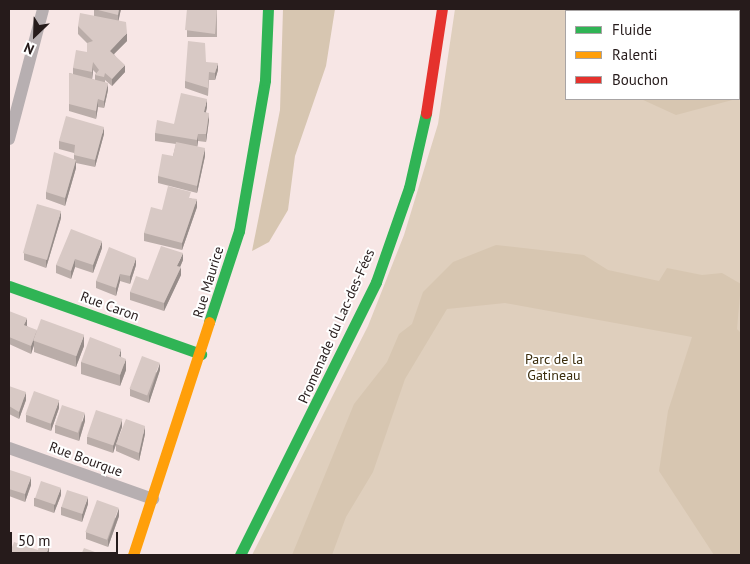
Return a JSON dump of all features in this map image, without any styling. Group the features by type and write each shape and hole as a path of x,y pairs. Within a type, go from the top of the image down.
{"street":[{"path":"9,139 43,9"},
{"name":"Rue Maurice","path":"133,555 154,499 201,354 248,194 265,80 268,9"},
{"name":"Promenade du Lac-des-Fées","path":"240,555 376,282 409,188 430,93 442,9"},
{"name":"Rue Caron","path":"9,286 201,354"},
{"name":"Rue Bourque","path":"9,448 154,499"}],"green space":[{"name":"Parc de la Gatineau","path":"455,9 741,9 741,555 252,555 368,326 404,235 438,124"}],"shaded area":[{"path":"283,9 335,9 326,66 295,156 288,210 269,242 252,251 280,110"},
{"path":"588,9 741,9 741,97 740,10"},
{"path":"643,100 732,100 676,115"},
{"path":"496,245 584,255 608,270 659,281 667,268 702,275 722,273 741,284 737,329 741,333 741,555 714,555 659,471 668,411 692,337 505,303 447,309 405,379 373,472 346,517 332,555 292,555 354,404 387,362 399,334 412,324 423,292 453,262"}],"building":[{"path":"94,9 119,9 118,15"},
{"path":"187,9 217,9 215,34 185,30"},
{"path":"80,13 126,22 127,33 110,51 125,65 112,79 105,73 104,77 95,75 99,70 93,62 92,72 73,68 76,50 87,52 87,43 93,41 78,26"},
{"path":"188,41 205,43 206,62 218,63 215,73 209,72 208,88 185,81"},
{"path":"69,73 108,83 104,101 98,99 96,111 69,104"},
{"path":"181,93 207,99 204,112 209,113 206,134 198,134 197,140 155,133 157,120 174,124"},
{"path":"66,116 104,127 95,160 74,155 75,145 59,141"},
{"path":"176,142 205,148 197,186 158,176 162,154 173,156"},
{"path":"54,152 76,160 65,198 46,192"},
{"path":"168,186 191,192 189,198 197,199 182,243 144,233 151,207 162,210"},
{"path":"37,204 61,211 47,260 23,253"},
{"path":"71,229 102,241 93,265 75,259 71,271 56,265"},
{"path":"161,246 183,253 177,266 181,267 164,303 130,292 136,276 148,280"},
{"path":"109,247 136,258 130,276 120,274 116,288 96,281"},
{"path":"9,311 27,318 24,325 37,330 31,346 9,337"},
{"path":"41,319 84,335 76,356 33,341"},
{"path":"90,337 121,349 119,356 126,359 120,375 81,362"},
{"path":"142,356 160,363 147,395 129,389"},
{"path":"9,386 26,392 19,412 9,406"},
{"path":"34,391 59,400 51,424 25,414"},
{"path":"62,405 85,413 78,433 55,425"},
{"path":"96,410 122,419 113,446 87,436"},
{"path":"126,419 145,426 139,453 116,444"},
{"path":"10,470 31,477 25,494 9,489"},
{"path":"41,481 61,488 55,505 35,498"},
{"path":"67,490 88,497 82,514 61,507"},
{"path":"97,500 119,508 107,540 85,532"},
{"path":"14,542 38,550 40,543 49,546 46,555 9,555"},
{"path":"84,548 103,555 81,555"}],"traffic: fast":[{"path":"209,322 239,231 265,80 268,9"},
{"path":"240,555 376,282 409,188 426,113"},
{"path":"9,286 201,354"}],"traffic: slow":[{"path":"133,555 209,322"}],"traffic: jam":[{"path":"426,113 442,9"}]}
